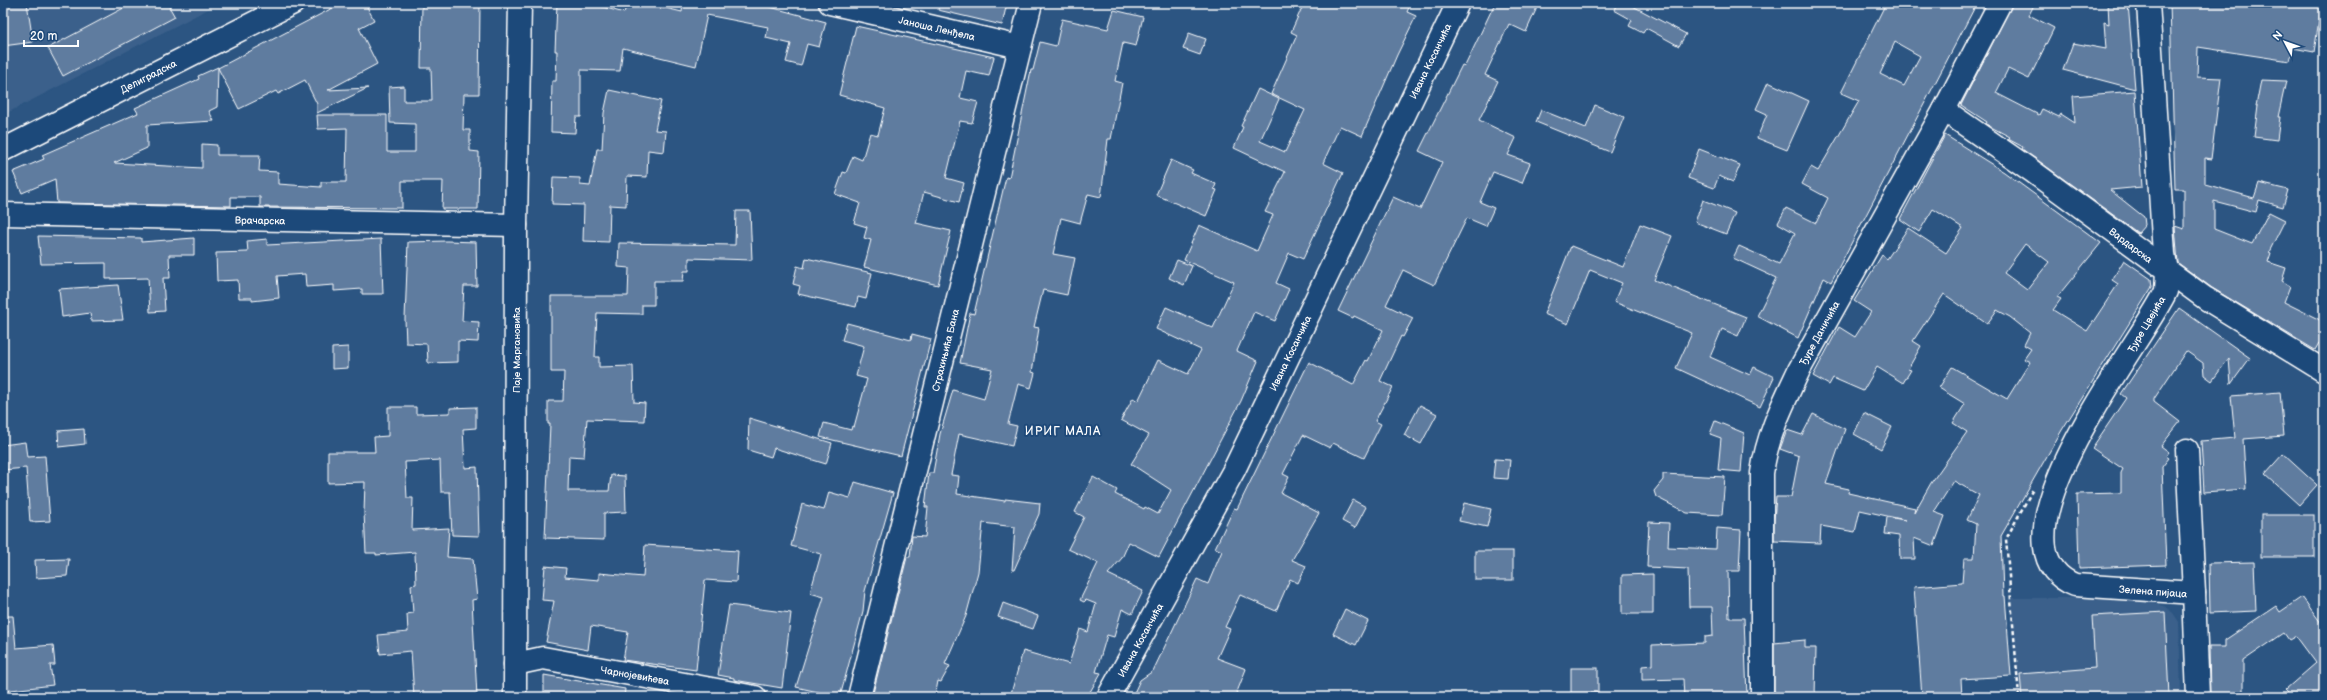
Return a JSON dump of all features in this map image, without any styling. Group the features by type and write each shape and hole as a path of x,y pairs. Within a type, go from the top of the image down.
{"street":[{"name":"Делиградска","path":"3,150 293,3"},
{"name":"Паје Маргановића","path":"515,697 516,225 520,3"},
{"name":"Јаноша Ленђела","path":"830,3 1020,47"},
{"name":"Страхињића Бана","path":"859,697 1031,3"},
{"name":"Ивана Косанчића","path":"1108,697 1234,470 1458,3"},
{"name":"Ђуре Даничића","path":"1762,697 1762,473 1768,441 1779,410 1799,370 1944,110 2000,3"},
{"name":"Ђуре Цвејића","path":"2060,575 2049,560 2046,542 2050,501 2058,476 2084,423 2161,302 2166,291 2166,271 2148,3"},
{"name":"Вардарска","path":"1944,110 2032,171 2166,271 2205,298 2324,371"},
{"name":"Врачарска","path":"3,214 516,225"},
{"path":"2187,450 2194,593"},
{"name":"Зелена пијаца","path":"2060,575 2075,585 2194,593 2198,697"},
{"name":"Чарнојевићева","path":"515,664 543,658 755,697"}],"path":[{"path":"2020,697 2006,539 2035,484"}],"shaded area":[{"path":"3,3 220,3 3,115"},
{"path":"2009,598 2092,598 2148,601 2164,606 2173,613 2179,622 2181,697 2018,697"}],"building":[{"path":"3,3 27,3 33,42 3,46"},
{"path":"133,3 167,3 175,17 63,76 48,48"},
{"path":"342,3 365,3 374,20 359,28 377,64 328,90 368,88 317,113 317,104 305,80 278,94 276,91 239,109 218,68"},
{"path":"422,3 480,3 479,94 464,94 463,130 470,130 470,151 479,152 478,209 442,209 443,181 402,181 402,208 260,207 260,197 231,197 231,206 57,203 55,179 22,193 13,172 44,159 42,155 138,113 135,108 199,79 198,76 218,67 217,107 209,111 214,121 147,125 147,148 114,163 202,168 202,144 217,145 217,155 260,155 259,171 278,172 278,184 321,187 321,182 346,182 347,128 318,129 317,115 387,115 387,152 415,152 415,124 390,123 389,87 404,86 404,101 432,101 431,68 421,68"},
{"path":"557,3 589,3 624,13 627,3 645,3 682,12 683,3 755,3 826,22 819,47 807,44 801,66 786,62 791,44 766,38 768,27 707,15 696,66 623,48 620,71 581,70 581,117 576,117 575,133 551,132 552,81 556,81 557,51 555,51"},
{"path":"939,3 1007,3 1002,25 938,10"},
{"path":"1304,3 1411,3 1407,12 1416,16 1397,55 1362,136 1340,126 1323,163 1343,173 1303,259 1289,253 1276,283 1289,289 1275,321 1254,312 1237,351 1258,361 1241,401 1159,557 1129,542 1122,558 1108,574 1143,591 1132,614 1122,609 1114,637 1107,635 1096,672 1101,673 1087,697 1010,697 1023,651 1069,664 1080,629 1088,632 1096,604 1086,600 1084,602 1080,600 1098,563 1068,549 1084,517 1075,512 1093,477 1117,490 1115,494 1144,509 1145,507 1158,514 1171,490 1131,464 1149,435 1121,420 1133,398 1138,401 1158,360 1188,374 1201,350 1156,329 1166,307 1213,328 1234,282 1184,260 1199,225 1257,251 1273,215 1265,212 1285,172 1234,148 1243,127 1241,126 1258,89 1279,99 1260,141 1285,152 1305,110 1271,94 1297,35 1291,32"},
{"path":"1495,3 1539,3 1526,32 1509,24 1485,75 1498,81 1479,120 1516,138 1508,155 1530,163 1522,183 1493,172 1480,202 1494,208 1486,226 1467,218 1434,285 1403,270 1386,305 1413,318 1403,337 1401,336 1380,381 1393,387 1375,421 1381,424 1364,458 1333,443 1330,448 1303,435 1283,474 1289,477 1281,493 1319,513 1292,560 1306,566 1298,583 1290,579 1276,611 1240,595 1225,627 1230,629 1217,658 1246,669 1235,697 1132,697 1140,680 1153,671 1197,579 1208,584 1222,551 1215,548 1234,508 1237,509 1309,362 1353,385 1366,360 1368,361 1383,330 1354,316 1353,318 1338,311 1393,197 1420,209 1442,162 1419,151 1462,65 1465,66"},
{"path":"1617,3 1627,3 1686,34 1679,46 1646,28 1643,33 1629,26 1632,20 1614,10"},
{"path":"1886,3 1977,3 1831,282 1824,278 1798,338 1757,316 1776,278 1733,258 1739,246 1779,264 1795,233 1778,223 1786,208 1816,223 1828,198 1802,184 1811,167 1818,171 1859,101 1841,93","holes":["1895,42 1920,56 1904,86 1880,74"]},
{"path":"2013,3 2035,3 2029,15 2054,28 2029,79 2008,69 1996,93 2039,115 2042,109 2059,117 2061,114 2075,123 2073,96 2135,91 2142,187 2110,190 2144,217 2145,225 2138,233 2022,149 2023,147 2008,139 2010,137 1986,124 1987,122 1961,105"},
{"path":"2108,3 2128,3 2135,89 2063,70 2073,43 2106,49 2104,22 2109,24"},
{"path":"2170,3 2322,3 2314,52 2293,48 2290,61 2198,47 2197,77 2221,78 2211,159 2205,158 2205,184 2254,198 2259,183 2288,190 2283,207 2259,200 2256,212 2214,201 2214,229 2252,244 2269,212 2285,220 2269,252 2271,253 2268,262 2286,268 2282,281 2290,286 2284,302 2324,322 2324,345 2319,343 2315,350 2212,288 2178,263 2175,226 2184,229 2184,189 2175,189"},
{"path":"1114,10 1143,17 1136,46 1123,43 1115,81 1122,83 1111,139 1108,139 1101,197 1088,194 1080,223 1061,218 1053,254 1075,258 1067,295 1043,290 1034,327 1039,328 1032,372 1035,373 1031,388 1018,384 1008,424 1017,426 1012,446 959,434 951,475 959,476 957,494 1005,501 1005,499 1040,503 1039,514 1014,570 1012,570 1015,527 983,523 978,572 966,616 945,664 950,666 941,682 938,681 935,697 872,697 907,557 910,557 912,536 925,537 928,507 925,507 929,473 933,473 940,434 953,390 984,399 992,369 960,363 970,313 974,314 1006,177 1009,178 1031,70 1033,70 1040,42 1056,46 1062,19 1108,29"},
{"path":"856,26 994,57 989,76 966,71 960,98 978,102 972,123 960,121 946,178 964,183 959,202 924,192 916,223 951,231 938,285 864,267 871,240 864,238 867,227 854,223 860,203 835,194 843,172 846,173 853,156 862,160 870,133 878,135 885,108 839,95"},
{"path":"1189,33 1206,39 1200,55 1183,49"},
{"path":"2261,80 2286,81 2278,117 2280,117 2277,140 2254,137 2258,106 2256,106"},
{"path":"1768,82 1809,101 1787,150 1757,138 1767,114 1756,109"},
{"path":"609,90 661,101 655,130 666,131 664,152 648,150 647,177 627,176 626,206 610,205 609,242 583,241 584,205 552,204 553,177 580,178 580,185 590,186 597,149 602,149 604,113"},
{"path":"1595,105 1624,117 1610,152 1536,122 1541,110 1586,128"},
{"path":"1945,135 2004,172 2101,243 2057,297 2061,299 2053,310 2087,331 2118,284 2112,280 2124,260 2151,279 2152,287 2062,430 2001,536 2003,596 2005,596 2011,676 1961,679 1962,697 1922,697 1914,587 1962,583 1964,558 1974,558 1976,524 1967,520 1979,495 1954,481 1934,512 1945,516 1934,546 1914,538 1915,559 1900,559 1899,536 1885,534 1887,517 1905,520 1860,510 1855,532 1821,526 1820,543 1774,541 1776,497 1791,497 1799,456 1780,449 1787,430 1802,435 1813,414 1845,429 1826,484 1849,489 1848,493 1915,508 1914,513 1931,483 1967,432 1953,423 1965,404 1939,388 1952,367 2007,399 2030,362 2024,359 2031,349 2024,345 2030,333 2010,317 1997,310 1987,324 1944,294 1913,341 1921,346 1908,369 1911,370 1903,383 1877,367 1863,391 1833,378 1829,385 1813,376 1839,327 1855,337 1871,312 1854,301 1882,255 1887,259 1908,228 1946,253 1963,228 1933,209 1919,232 1900,219","holes":["2025,244 2049,262 2027,290 2004,273"]},
{"path":"1699,149 1740,165 1733,182 1719,176 1714,188 1688,178"},
{"path":"1171,160 1193,170 1191,173 1216,184 1214,189 1217,190 1206,216 1156,195"},
{"path":"1703,200 1735,213 1726,234 1695,222"},
{"path":"736,211 750,211 752,260 689,258 689,271 684,271 683,281 654,281 654,305 642,305 642,314 597,313 595,357 599,357 599,367 633,366 634,402 645,403 644,421 587,419 584,457 569,456 568,491 609,491 611,475 625,476 626,512 604,513 604,540 545,538 550,424 548,424 548,401 563,401 564,372 551,372 551,296 628,296 629,268 618,267 619,243 735,245"},
{"path":"1640,224 1672,236 1654,280 1746,317 1738,336 1722,329 1710,357 1750,375 1754,367 1774,377 1760,407 1676,368 1692,333 1614,302 1622,283 1590,270 1568,324 1544,314 1571,246 1623,267"},
{"path":"38,236 141,238 141,242 194,238 194,255 169,255 170,278 163,278 165,311 150,312 148,278 106,279 106,263 41,264"},
{"path":"267,239 267,245 381,239 383,294 362,294 362,289 334,291 334,285 306,287 305,274 277,276 279,298 252,301 252,298 239,298 238,280 217,281 216,253 248,252 247,241"},
{"path":"408,242 476,242 477,286 464,286 462,321 479,322 478,342 458,341 458,362 428,363 427,344 406,343 405,319"},
{"path":"806,258 872,273 866,299 858,297 856,307 798,294 800,286 793,284 797,266 804,268"},
{"path":"1177,260 1192,266 1184,285 1169,278"},
{"path":"118,285 123,320 91,321 90,313 62,317 59,289"},
{"path":"2179,308 2250,358 2231,384 2229,358 2212,381 2204,375 2203,363 2186,351 2154,399 2154,402 2180,422 2161,446 2169,452 2166,456 2169,458 2162,467 2166,565 2079,568 2077,494 2121,493 2121,473 2123,469 2092,448 2126,398 2121,394"},
{"path":"847,323 911,340 912,334 931,339 901,456 820,437 824,423 851,430 852,426 854,427 867,379 856,376 864,346 842,340"},
{"path":"348,347 348,368 332,369 332,348"},
{"path":"2280,392 2284,436 2243,439 2246,489 2204,492 2201,441 2235,438 2231,396"},
{"path":"1420,405 1437,414 1421,444 1404,435"},
{"path":"388,407 416,407 416,414 450,413 450,408 476,407 476,428 463,429 465,468 477,467 479,536 452,535 450,492 441,492 440,460 405,462 407,498 413,498 412,530 449,528 447,557 473,559 477,599 472,600 477,697 414,697 411,651 380,654 378,635 408,632 407,614 413,613 411,585 416,584 415,552 376,555 376,553 366,553 364,513 365,482 328,483 328,452 375,452 374,437 388,436"},
{"path":"1864,413 1892,427 1881,449 1854,434"},
{"path":"749,418 832,443 826,464 774,448 771,457 748,450"},
{"path":"1715,421 1744,433 1741,472 1718,470 1721,438 1710,434"},
{"path":"84,429 85,444 59,447 58,431"},
{"path":"25,442 27,457 45,456 50,521 30,522 26,468 3,470 3,445"},
{"path":"2283,454 2317,485 2299,505 2265,474"},
{"path":"1495,459 1510,460 1508,479 1493,478"},
{"path":"1663,474 1725,477 1722,515 1687,513 1656,497 1654,491 1663,480"},
{"path":"855,482 893,493 865,591 863,611 840,697 796,687 824,597 810,593 821,554 791,546 802,504 824,510 829,492 850,498"},
{"path":"1353,500 1366,507 1355,528 1342,521"},
{"path":"1464,503 1491,509 1487,527 1459,521"},
{"path":"2261,515 2314,515 2314,557 2261,557"},
{"path":"1649,522 1669,523 1668,547 1716,549 1717,528 1741,530 1739,571 1728,571 1729,618 1744,618 1747,697 1684,697 1683,679 1642,680 1642,666 1652,665 1652,645 1705,643 1705,637 1713,636 1712,607 1689,607 1688,569 1647,567"},
{"path":"645,545 738,551 736,582 705,580 696,670 623,660 628,632 591,626 588,650 546,642 554,601 542,600 545,566 566,568 565,577 599,580 599,573 643,577"},
{"path":"1475,551 1513,551 1513,580 1475,580"},
{"path":"69,559 67,576 36,578 35,560"},
{"path":"2254,562 2256,611 2210,613 2209,563"},
{"path":"1653,574 1653,614 1622,614 1622,575"},
{"path":"2302,597 2324,627 2324,697 2294,697 2286,689 2316,663 2296,636 2289,640 2284,633 2243,661 2243,697 2210,697 2209,647 2225,647 2225,640 2276,606 2280,612"},
{"path":"1003,603 1038,616 1033,629 998,617"},
{"path":"729,605 791,613 782,688 734,680 734,678 718,675"},
{"path":"1345,609 1368,621 1356,645 1333,634"},
{"path":"2165,612 2169,697 2022,697 2020,674 2095,668 2092,616"},
{"path":"3,616 13,616 16,648 53,645 55,665 50,665 53,685 3,691"},
{"path":"1805,640 1805,648 1816,648 1815,697 1774,697 1774,643"},
{"path":"1571,668 1598,668 1598,693 1571,693"},
{"path":"544,675 625,689 624,697 544,697"}],"district":[{"name":"ИРИГ МАЛА","path":"1063,431"}]}
